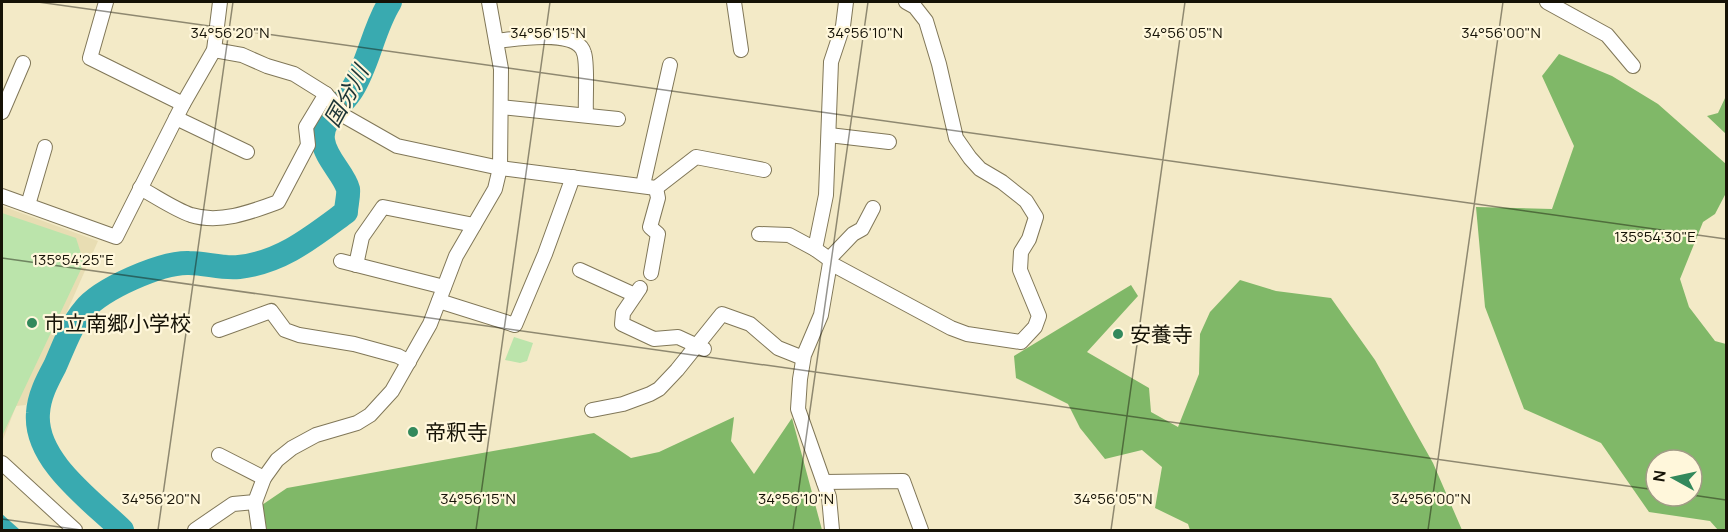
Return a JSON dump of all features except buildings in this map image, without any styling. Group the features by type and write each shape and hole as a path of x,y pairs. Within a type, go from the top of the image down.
{"street":[{"path":"106,2 90,58 183,104"},
{"path":"2,196 116,237 183,104 214,50 220,2"},
{"path":"259,531 255,502 264,478 277,460 292,448 316,435 357,423 370,415 392,391 430,324 456,255 495,189 500,168 501,69 489,2"},
{"path":"734,2 741,50"},
{"path":"815,249 826,195 831,62 843,26 846,2"},
{"path":"759,234 789,235 815,249 830,261 951,328 967,334 1021,342 1033,330 1039,316 1020,270 1021,252 1029,239 1036,217 1026,201 1002,182 980,169 956,138 939,64 926,21 915,8 906,2"},
{"path":"1547,2 1606,35 1633,66"},
{"path":"496,41 556,36 576,41 584,51 586,114"},
{"path":"214,50 242,55 294,74 329,98 346,117 397,146 500,168 649,186 696,157 764,170"},
{"path":"2,112 23,63"},
{"path":"651,273 658,234 650,227 658,198 649,186 670,65"},
{"path":"141,188 191,215 214,219 249,213 279,202 308,145 306,127 329,98"},
{"path":"501,107 618,119"},
{"path":"176,118 247,152"},
{"path":"829,135 889,142"},
{"path":"28,206 45,147"},
{"path":"439,301 515,325 545,254 573,177"},
{"path":"356,265 362,237 383,207 474,225"},
{"path":"832,531 829,496 798,409 803,358 821,315 830,261 853,234 862,230 873,208"},
{"path":"341,261 444,287"},
{"path":"580,270 637,292 623,313 622,324 654,339 678,337 700,347"},
{"path":"219,330 271,311 285,330 299,335 354,344 398,356 409,362"},
{"path":"592,410 623,404 650,394 667,382 700,347 722,314 750,324 778,348 803,358"},
{"path":"219,456 264,478"},
{"path":"2,463 75,531"},
{"path":"824,482 903,482 921,531"},
{"path":"195,531 233,504 255,502"}],"shaded area":[{"name":"市立南郷小学校","path":"2,206 98,241 26,405 16,406 2,442"}],"green space":[{"path":"1559,54 1612,76 1658,104 1726,164 1726,193 1715,214 1703,222 1680,279 1689,307 1715,341 1726,344 1726,530 1718,530 1710,521 1649,512 1646,508 1704,508 1704,448 1644,448 1644,505 1601,443 1524,409 1485,307 1476,207 1552,209 1574,146 1542,76"},
{"path":"1726,96 1726,134 1707,116 1718,113"},
{"name":"市立南郷小学校","path":"2,213 76,238 84,263 2,436"},
{"path":"1240,280 1276,291 1331,298 1375,360 1433,463 1462,530 1190,530 1188,524 1155,508 1162,467 1142,450 1105,459 1080,428 1068,404 1016,378 1014,356 1131,285 1138,296 1087,352 1149,388 1151,412 1178,427 1199,374 1200,334 1210,312"},
{"path":"514,337 533,343 527,361 520,363 505,360"},
{"path":"734,417 731,441 754,474 792,418 822,530 267,530 259,507 287,488 594,433 631,458 659,452"}],"water":[{"path":"2,514 20,530 2,530"}],"waterway":[{"name":"国分川","path":"122,530 67,478 45,447 39,430 38,413 42,395 71,330 79,316 92,302 132,278 177,264 195,263 239,267 269,260 296,247 346,212 348,189 324,147 323,133 328,119 348,96 358,80 379,23 390,2"}],"place":[{"name":"市立南郷小学校","path":"32,323"},
{"name":"安養寺","path":"1118,334"},
{"name":"帝釈寺","path":"413,432"}]}
